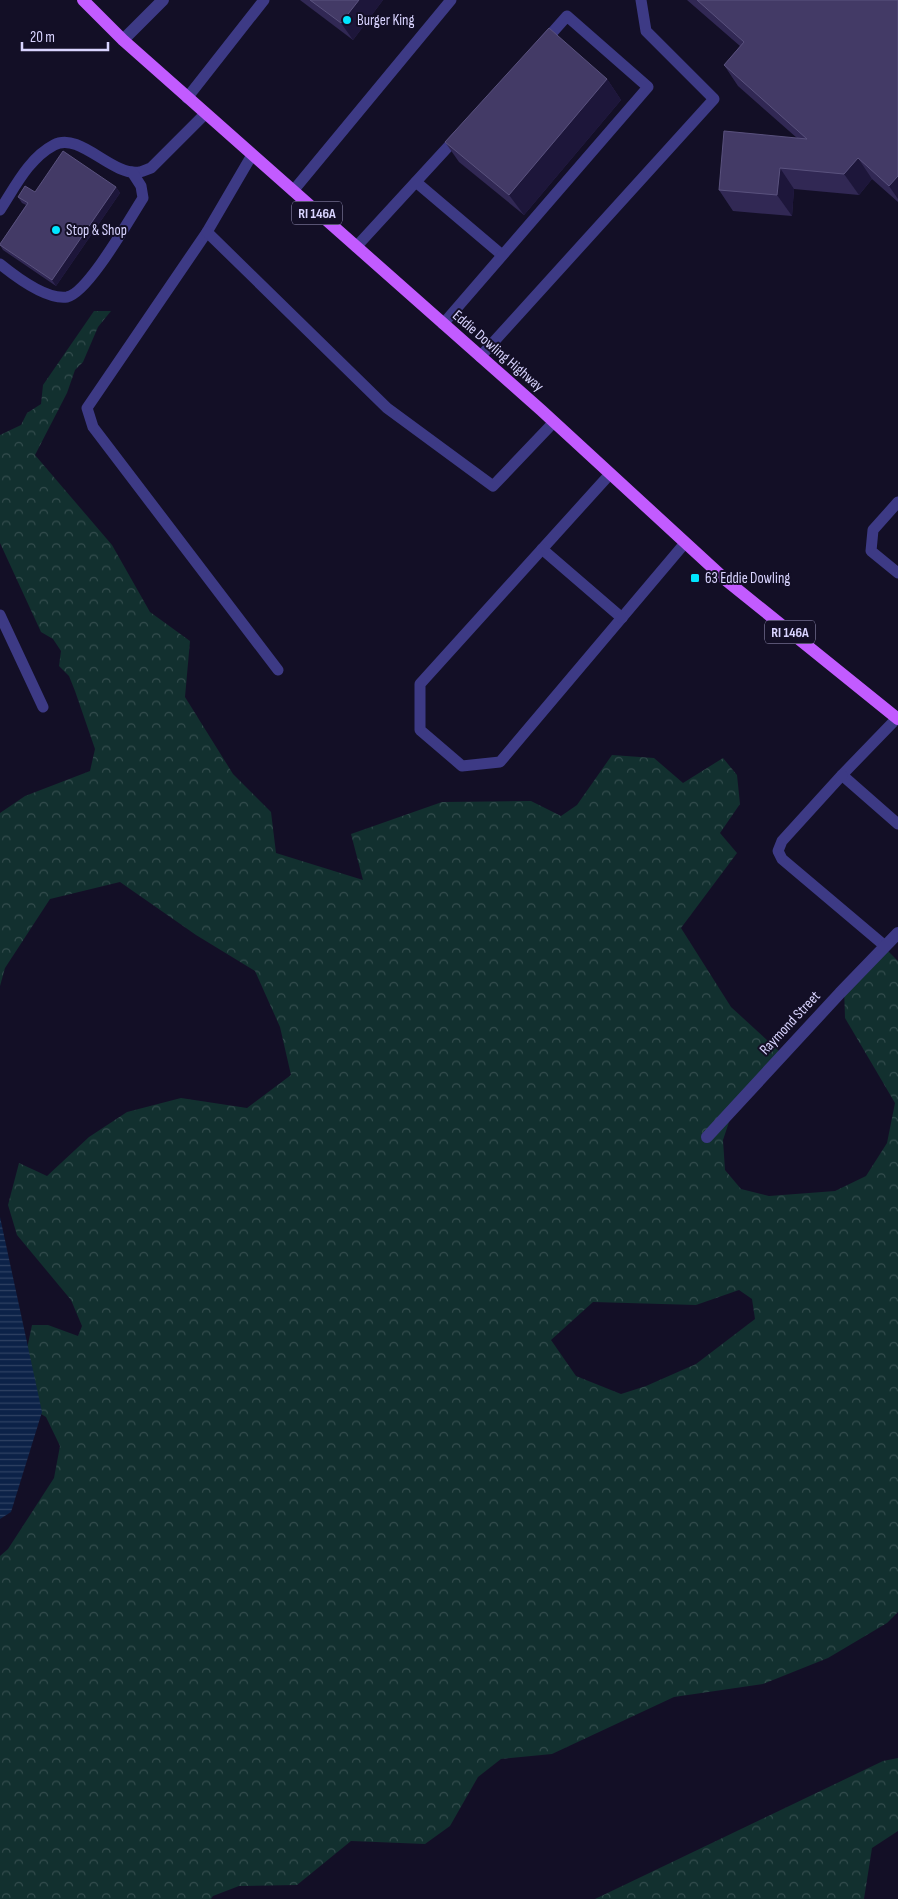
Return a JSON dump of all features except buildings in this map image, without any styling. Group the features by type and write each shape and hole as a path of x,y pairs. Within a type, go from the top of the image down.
{"main road":[{"name":"Eddie Dowling Highway","path":"83,0 123,40 187,98 554,422 727,582 897,718"}],"street":[{"path":"123,40 163,0"},
{"name":"Raymond Street","path":"707,1137 840,992 898,933"}],"lane":[{"path":"293,191 451,0"},
{"path":"480,357 714,99 646,31 641,0"},
{"path":"187,98 264,1"},
{"path":"442,324 648,88 567,16 534,52"},
{"path":"0,210 26,170 44,152 56,144 66,142 77,145 110,164 132,172 140,172 151,168 205,114"},
{"path":"356,247 468,124"},
{"path":"252,155 207,232 86,408 93,427 278,670"},
{"path":"0,264 12,274 52,296 68,297 77,292 91,279 143,198 140,186 132,172"},
{"path":"416,182 502,255"},
{"path":"207,232 387,408 493,486 554,422"},
{"path":"610,474 420,684 420,730 462,766 500,762 685,543"},
{"path":"898,502 873,530 871,551 898,573"},
{"path":"542,548 622,618"},
{"path":"0,615 43,707"},
{"path":"885,946 782,859 778,851 782,841 897,718"},
{"path":"842,775 898,824"}],"green space":[{"path":"94,311 111,311 98,327 83,362 75,370 67,393 35,455 112,545 150,612 190,641 185,697 233,774 271,812 276,853 363,880 351,834 442,802 531,801 561,816 577,805 612,755 654,758 683,783 723,758 737,775 740,804 720,833 737,853 681,928 731,1007 779,1051 733,1110 723,1140 725,1170 741,1189 769,1196 835,1191 866,1176 887,1143 895,1103 845,1018 844,987 885,948 898,961 898,1612 887,1623 828,1658 763,1684 674,1697 552,1754 501,1759 478,1777 450,1826 425,1844 351,1841 297,1885 239,1886 213,1896 211,1899 0,1899 0,1556 8,1549 54,1478 60,1446 46,1417 26,1405 20,1382 32,1325 48,1325 78,1336 82,1326 71,1300 17,1235 8,1205 19,1163 47,1176 89,1137 127,1112 181,1098 247,1108 291,1075 280,1027 255,971 196,935 120,882 50,899 5,968 0,986 0,813 25,796 90,771 95,749 69,676 59,666 61,651 53,639 41,632 0,543 0,435 21,425 27,413 41,404 43,385","holes":["739,1290 752,1299 755,1319 696,1364 646,1386 621,1394 576,1376 551,1340 593,1302 696,1305"]},
{"path":"898,1758 898,1831 872,1848 864,1899 595,1899 883,1761"}],"water":[{"path":"0,1217 42,1412 11,1512 0,1519"}],"place":[{"name":"Burger King","path":"347,20"},
{"name":"Stop & Shop","path":"56,230"},
{"name":"63 Eddie Dowling","path":"695,578"}]}
